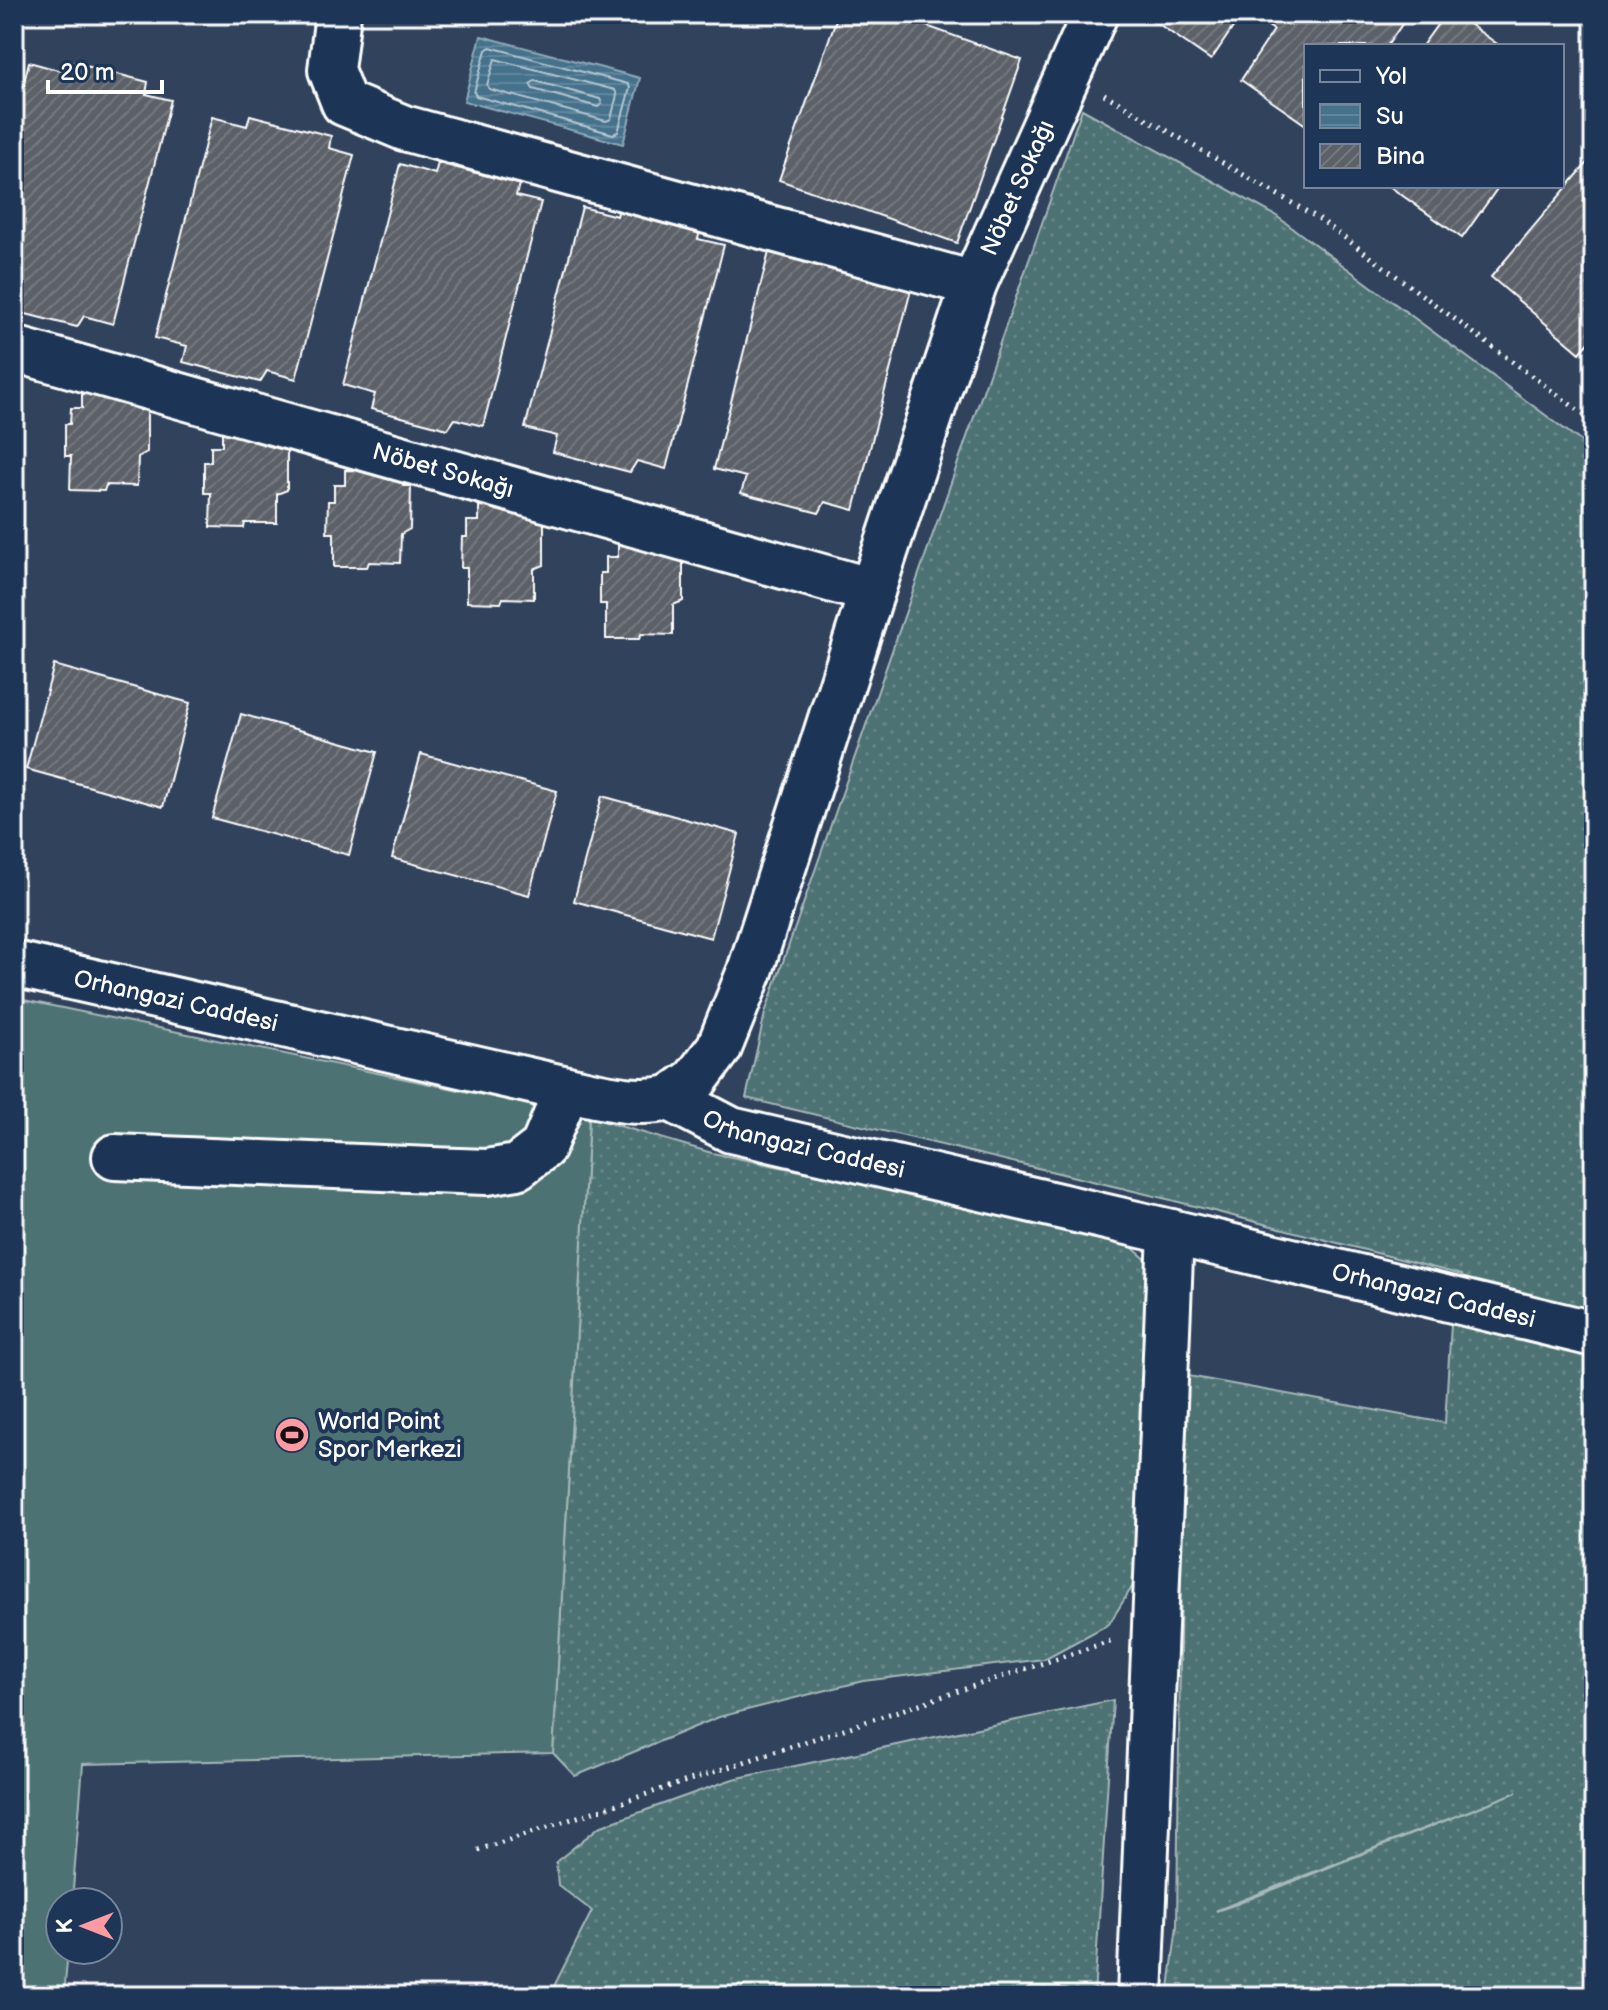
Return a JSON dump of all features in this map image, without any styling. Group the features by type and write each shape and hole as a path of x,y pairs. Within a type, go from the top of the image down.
{"street":[{"path":"338,14 331,70 344,103 404,128 974,284"},
{"name":"Nöbet Sokağı","path":"670,1098 695,1080 719,1048 750,971 974,284 1095,14"},
{"name":"Nöbet Sokağı","path":"14,349 872,591"},
{"name":"Orhangazi Caddesi","path":"14,964 567,1089 631,1102 670,1098 731,1130 1594,1334"},
{"path":"115,1157 487,1172 517,1167 543,1147 567,1089"},
{"path":"1140,1996 1171,1232"}],"path":[{"path":"1068,73 1318,218 1594,422"},
{"path":"478,1850 1155,1626"}],"green space":[{"path":"1082,109 1275,215 1594,451 1594,1996 1168,1996 1177,1926 1183,1375 1445,1423 1451,1324 1462,1275 1167,1199 746,1098 765,1013","holes":["1517,1792 1237,1904 1216,1911"]},
{"name":"World Point Spor Merkezi","path":"14,998 589,1117 553,1753 83,1764 73,1886 44,1886 44,1966 67,1966 64,1996 14,1996"},
{"path":"589,1117 712,1153 1119,1236 1150,1263 1142,1571 1109,1624 1044,1659 863,1681 719,1717 575,1776 553,1753"},
{"path":"1113,1700 1094,1996 549,1996 592,1911 558,1885 556,1862 599,1827 733,1779"}],"water":[{"path":"481,36 640,78 623,144 464,101"}],"building":[{"path":"838,14 893,14 1022,60 957,243 779,180"},
{"path":"1144,14 1242,14 1211,60"},
{"path":"1251,14 1409,14 1388,44 1304,44 1304,124 1241,80 1274,30"},
{"path":"1445,14 1455,14 1497,44 1423,44"},
{"path":"67,61 148,82 146,94 171,100 113,324 84,316 77,327 14,311 14,122 29,62 65,72"},
{"path":"250,115 331,136 329,148 354,155 296,379 267,371 260,382 183,362 187,346 155,338 212,117 247,126"},
{"path":"1594,155 1594,337 1580,353 1491,277"},
{"path":"438,163 519,184 516,196 541,202 483,426 455,419 448,429 371,409 375,394 343,385 400,164 435,174"},
{"path":"1392,188 1498,188 1462,238"},
{"path":"620,206 701,227 698,239 724,245 666,469 637,461 630,472 553,452 557,436 525,428 582,207 617,216"},
{"path":"770,248 912,286 854,510 825,502 819,513 741,493 746,477 714,469"},
{"path":"82,394 140,394 140,410 147,410 147,452 138,457 137,486 106,485 104,491 70,490 71,456 65,456 65,424 70,424 71,408 82,408"},
{"path":"222,431 281,432 280,447 287,447 287,490 277,494 277,523 245,523 244,528 210,527 211,493 204,493 204,462 211,462 211,446 222,446"},
{"path":"345,470 404,471 403,486 411,486 410,529 401,534 400,563 369,562 367,567 334,567 334,533 327,533 328,501 334,501 334,485 345,485"},
{"path":"479,506 537,507 537,522 544,522 544,565 534,569 534,599 503,598 501,603 467,602 467,568 461,568 462,537 467,537 467,521 479,521"},
{"path":"618,542 676,543 683,558 683,601 673,605 673,635 641,634 639,639 606,639 606,604 600,604 600,573 606,573 606,557 618,557"},
{"path":"54,665 190,703 163,807 26,769"},
{"path":"241,714 377,752 349,855 212,818"},
{"path":"421,754 557,791 529,895 392,858"},
{"path":"602,796 739,834 711,938 574,901"}],"place":[{"name":"World Point Spor Merkezi","path":"292,1435"}]}
